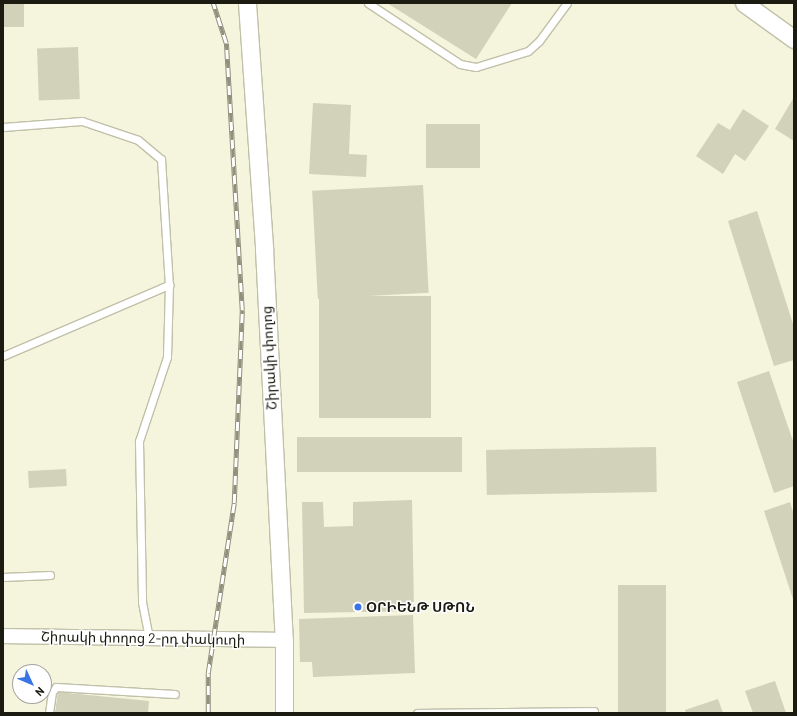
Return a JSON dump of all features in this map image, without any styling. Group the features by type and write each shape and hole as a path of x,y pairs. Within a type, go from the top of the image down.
{"street":[{"name":"Շիրակի փողոց","path":"247,3 264,249 284,640 285,713"},
{"path":"744,3 794,39"},
{"name":"Շիրակի փողոց 2-րդ փակուղի","path":"3,636 284,640"}],"lane":[{"path":"368,3 460,64 476,67 528,51 539,41 567,3"},
{"path":"3,127 82,120 138,140 161,159 169,285 167,357 139,441 142,602 149,638"},
{"path":"3,356 169,285"},
{"path":"3,577 50,575"},
{"path":"50,713 52,692 56,687 175,694"},
{"path":"416,713 594,711"}],"building":[{"path":"3,3 24,3 24,27 3,27"},
{"path":"387,3 512,3 476,59"},
{"path":"78,47 80,99 39,100 37,48"},
{"path":"794,97 794,141 775,129"},
{"path":"313,103 351,105 349,154 367,155 366,177 309,174"},
{"path":"743,109 769,126 745,161 735,154 723,174 696,156 718,123 730,130"},
{"path":"426,124 480,124 480,168 426,168"},
{"path":"423,185 429,293 318,299 312,191"},
{"path":"757,211 794,327 794,360 774,366 728,221"},
{"path":"319,296 431,296 431,418 319,418"},
{"path":"769,371 794,444 794,486 774,493 737,382"},
{"path":"297,437 462,437 462,472 297,472"},
{"path":"656,447 657,492 487,495 486,450"},
{"path":"66,469 67,486 29,488 28,471"},
{"path":"412,500 414,611 304,613 302,502 323,502 324,527 353,526 353,502"},
{"path":"790,502 794,515 794,602 764,511"},
{"path":"618,585 666,585 666,713 618,713"},
{"path":"413,615 415,673 313,677 312,662 300,662 299,619"},
{"path":"775,681 786,713 753,713 745,691"},
{"path":"58,692 149,701 148,713 55,713"},
{"path":"718,699 723,713 686,713 685,710"}],"railway":[{"path":"208,713 208,673 234,503 242,310 226,43 213,3"}],"place":[{"name":"ՕՐԻԵՆԹ ՍԹՈՆ","path":"358,607"}]}
